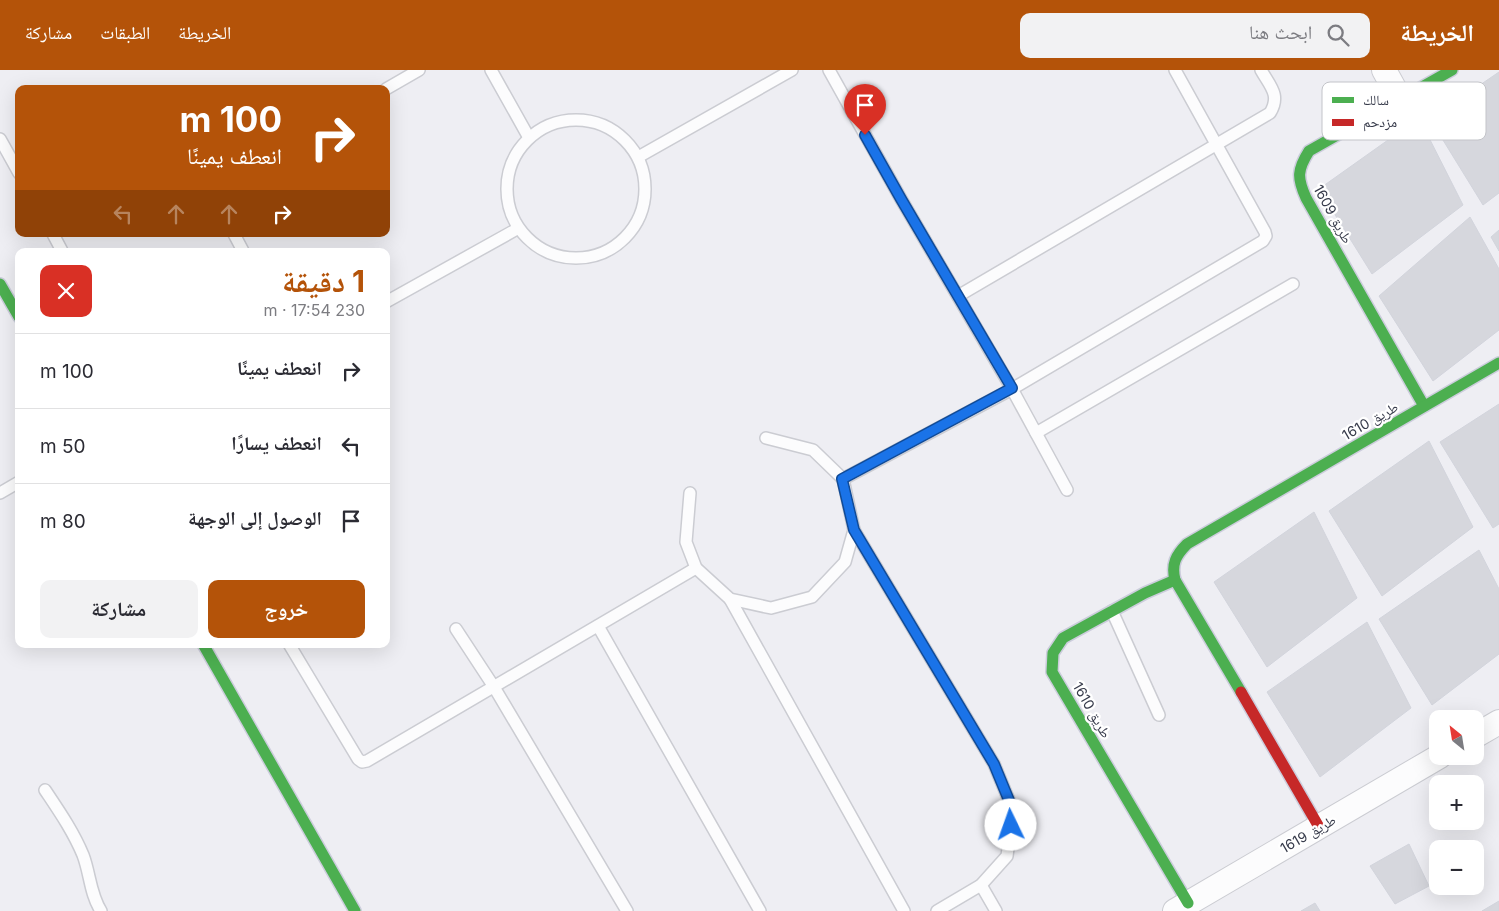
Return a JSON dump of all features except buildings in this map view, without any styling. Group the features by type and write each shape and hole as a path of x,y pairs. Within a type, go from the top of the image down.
{"street":[{"path":"1384,70 1391,82"},
{"name":"طريق 1609","path":"1430,82 1452,70"},
{"name":"طريق 1609","path":"1328,140 1309,151 1300,166 1299,183 1424,406"},
{"path":"0,284 15,311"},
{"name":"طريق 1610","path":"1182,907 1052,672 1053,653 1063,638 1174,580 1172,570 1176,556 1187,544 1499,363"},
{"path":"1174,580 1319,827"},
{"path":"205,648 356,911"},
{"path":"1484,731 1499,722"},
{"name":"طريق 1619","path":"1182,907 1429,762"}],"lane":[{"path":"390,87 419,70"},
{"path":"491,70 528,136"},
{"path":"640,156 792,70"},
{"path":"829,70 901,199 1012,388 1067,490"},
{"path":"842,479 1012,388 1263,241 1266,236 1265,232 1175,70"},
{"path":"958,296 1270,113 1275,104 1276,95 1261,70"},
{"path":"571,118 608,125 640,156 647,180 641,218 612,250 571,259 540,250 517,229 505,198 511,160 528,136 571,118"},
{"path":"0,139 15,166"},
{"path":"390,300 517,229"},
{"path":"54,237 60,248"},
{"path":"1036,433 1293,284"},
{"path":"766,438 814,450 842,479 854,530 994,764 1013,810 1007,856 981,885 937,911"},
{"path":"0,493 15,484"},
{"path":"690,493 686,542 696,568 730,599 904,911"},
{"path":"730,599 771,608 812,597 845,562 854,530"},
{"path":"291,648 358,759 362,762 367,761 696,568"},
{"path":"1112,611 1159,715"},
{"path":"598,626 760,911"},
{"path":"456,629 494,687 627,911"},
{"path":"45,790 72,832 84,857 89,881 100,911"},
{"path":"981,885 996,911"}],"traffic: fast":[{"path":"1431,82 1452,70"},
{"path":"1328,140 1309,151 1300,169 1301,185 1306,198 1424,406"},
{"path":"0,284 15,310"},
{"path":"1241,692 1175,580 1174,564 1180,552 1187,544 1499,363"},
{"path":"1175,580 1145,593 1063,638 1053,653 1052,672 1188,903"},
{"path":"205,648 355,911"}],"traffic: jam":[{"path":"1241,692 1319,827"}],"route":[{"path":"865,135 1012,388 842,479 854,530 994,764 1013,810 1011,825"}]}
